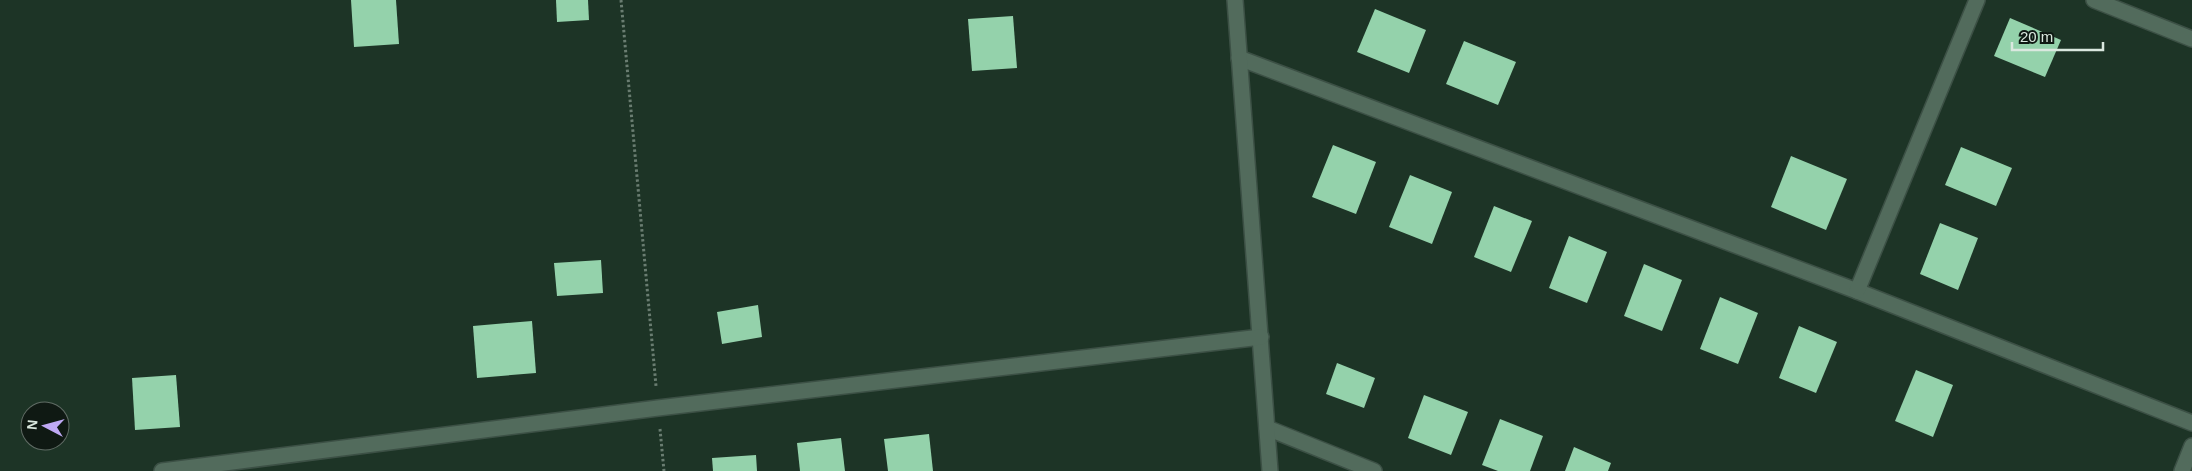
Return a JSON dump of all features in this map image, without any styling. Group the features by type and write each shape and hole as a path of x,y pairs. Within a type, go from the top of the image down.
{"street":[{"path":"1234,0 1240,58 1270,471"},
{"path":"1857,291 1977,0"},
{"path":"2094,0 2192,39"},
{"path":"1240,58 1857,291 2192,423"},
{"path":"162,471 658,408 1261,337"},
{"path":"1267,428 1374,471"},
{"path":"2182,471 2192,446"}],"path":[{"path":"621,0 664,471"}],"building":[{"path":"351,0 396,0 399,44 354,47"},
{"path":"556,0 588,0 589,20 557,22"},
{"path":"1375,9 1426,30 1409,73 1357,52"},
{"path":"1013,16 1017,68 972,71 968,19"},
{"path":"2010,18 2061,40 2045,77 1994,56"},
{"path":"1464,41 1516,62 1498,105 1446,84"},
{"path":"1333,145 1376,162 1356,214 1312,197"},
{"path":"1961,147 2012,168 1996,206 1945,185"},
{"path":"1791,156 1847,179 1826,230 1771,207"},
{"path":"1410,175 1452,192 1432,244 1389,227"},
{"path":"1494,206 1532,221 1511,272 1474,257"},
{"path":"1940,223 1978,238 1958,290 1920,274"},
{"path":"1569,236 1607,252 1587,303 1549,288"},
{"path":"601,260 603,293 557,296 554,263"},
{"path":"1644,264 1682,280 1662,331 1624,316"},
{"path":"1720,297 1758,313 1738,364 1700,349"},
{"path":"758,305 762,337 722,344 717,312"},
{"path":"532,321 536,373 477,378 473,326"},
{"path":"1799,326 1837,342 1816,393 1779,378"},
{"path":"1337,363 1375,378 1364,408 1326,394"},
{"path":"1916,370 1953,385 1933,437 1895,421"},
{"path":"176,375 180,427 135,430 132,378"},
{"path":"1424,395 1468,412 1451,455 1408,438"},
{"path":"1500,419 1543,436 1530,471 1498,471 1482,465"},
{"path":"929,434 933,471 888,471 884,439"},
{"path":"841,438 845,471 800,471 797,443"},
{"path":"1574,447 1611,463 1608,471 1565,471"},
{"path":"756,455 757,471 713,471 712,458"}]}
